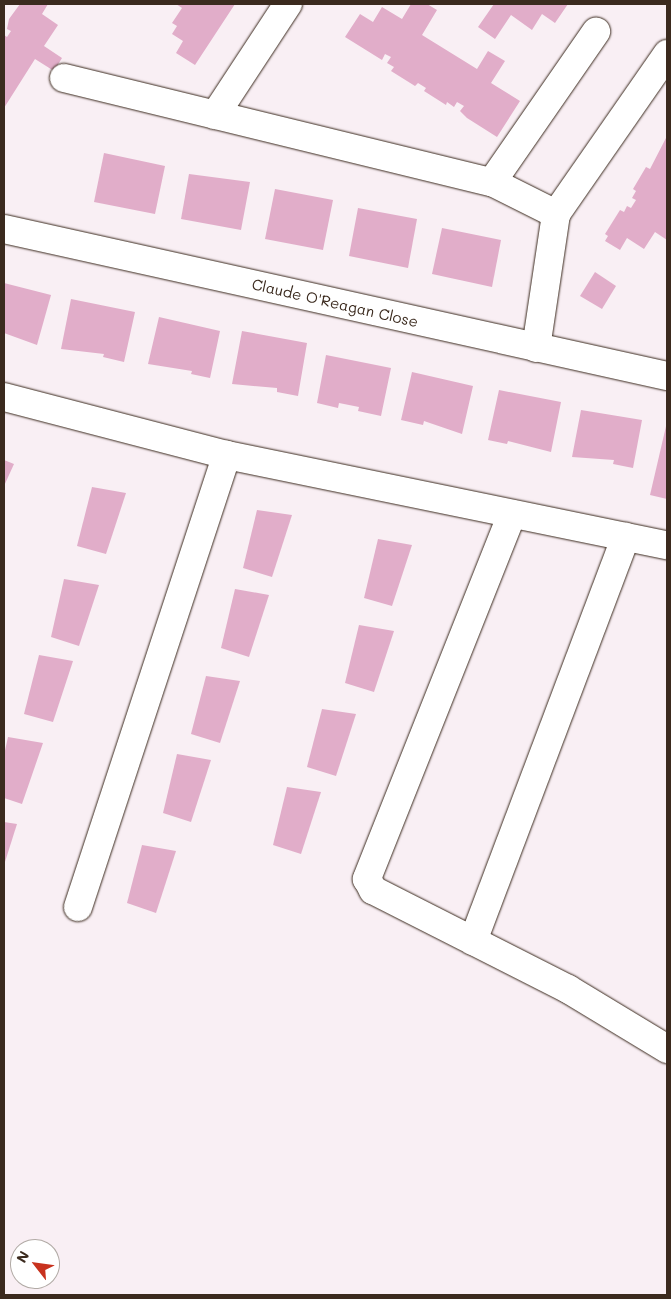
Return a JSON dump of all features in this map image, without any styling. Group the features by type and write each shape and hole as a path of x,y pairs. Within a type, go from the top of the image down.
{"street":[{"path":"215,115 288,4"},
{"path":"492,182 596,32"},
{"path":"536,348 556,214 667,54"},
{"path":"64,78 492,182 556,214"},
{"name":"Claude O'Reagan Close","path":"4,229 667,376"},
{"path":"4,397 227,455 667,545"},
{"path":"78,907 227,455"},
{"path":"512,514 367,879 373,890 568,989 667,1049"},
{"path":"473,941 626,537"}],"building":[{"path":"20,4 48,4 42,14 58,25 44,46 62,58 54,71 35,59 4,108 4,35 7,37 11,31 7,29 9,19"},
{"path":"176,4 235,4 195,65 176,53 183,41 172,34 177,26 172,23 182,8"},
{"path":"411,4 427,4 437,10 422,35 477,69 488,51 505,61 491,83 520,101 497,137 467,118 460,111 464,106 457,102 454,107 447,102 446,105 424,91 426,88 418,83 415,86 391,71 394,67 387,63 391,57 385,54 382,60 345,37 360,14 373,22 382,7 402,19"},
{"path":"494,4 568,4 555,23 542,14 532,30 511,15 495,39 478,27"},
{"path":"667,136 667,240 655,232 644,249 627,238 620,250 605,241 608,236 605,234 620,210 624,212 627,206 631,208 636,200 632,198 636,191 633,189 646,167 650,169"},
{"path":"104,153 165,166 155,214 94,202"},
{"path":"189,174 250,182 241,230 181,219"},
{"path":"275,189 333,200 323,250 265,239"},
{"path":"358,208 417,219 408,268 349,256"},
{"path":"442,228 501,240 492,287 432,274"},
{"path":"595,272 616,286 602,309 580,296"},
{"path":"4,283 51,295 37,345 4,333"},
{"path":"71,299 135,312 124,362 103,357 104,354 61,349"},
{"path":"159,317 220,331 210,378 191,374 192,371 148,364"},
{"path":"242,331 307,343 298,396 277,392 277,388 232,384"},
{"path":"326,355 391,368 381,416 358,411 359,407 339,403 338,408 317,403"},
{"path":"412,372 473,386 462,434 424,421 423,425 401,420"},
{"path":"499,390 561,402 551,452 508,441 507,444 488,440"},
{"path":"581,410 642,420 633,468 613,464 614,460 572,457"},
{"path":"667,422 667,499 650,495"},
{"path":"4,460 14,464 4,486"},
{"path":"92,487 126,493 106,554 77,546"},
{"path":"257,510 292,515 272,577 243,568"},
{"path":"378,539 412,545 392,606 364,598"},
{"path":"64,579 99,585 79,646 51,637"},
{"path":"235,589 269,595 249,657 221,648"},
{"path":"359,625 394,631 374,692 345,683"},
{"path":"39,655 73,661 53,722 24,714"},
{"path":"206,676 240,681 220,743 191,734"},
{"path":"322,709 356,714 336,776 307,767"},
{"path":"8,737 43,743 22,804 4,798 4,755"},
{"path":"177,754 211,760 191,822 163,813"},
{"path":"287,787 321,792 301,854 273,845"},
{"path":"4,822 17,824 4,865"},
{"path":"142,845 176,851 156,913 127,903"}]}
